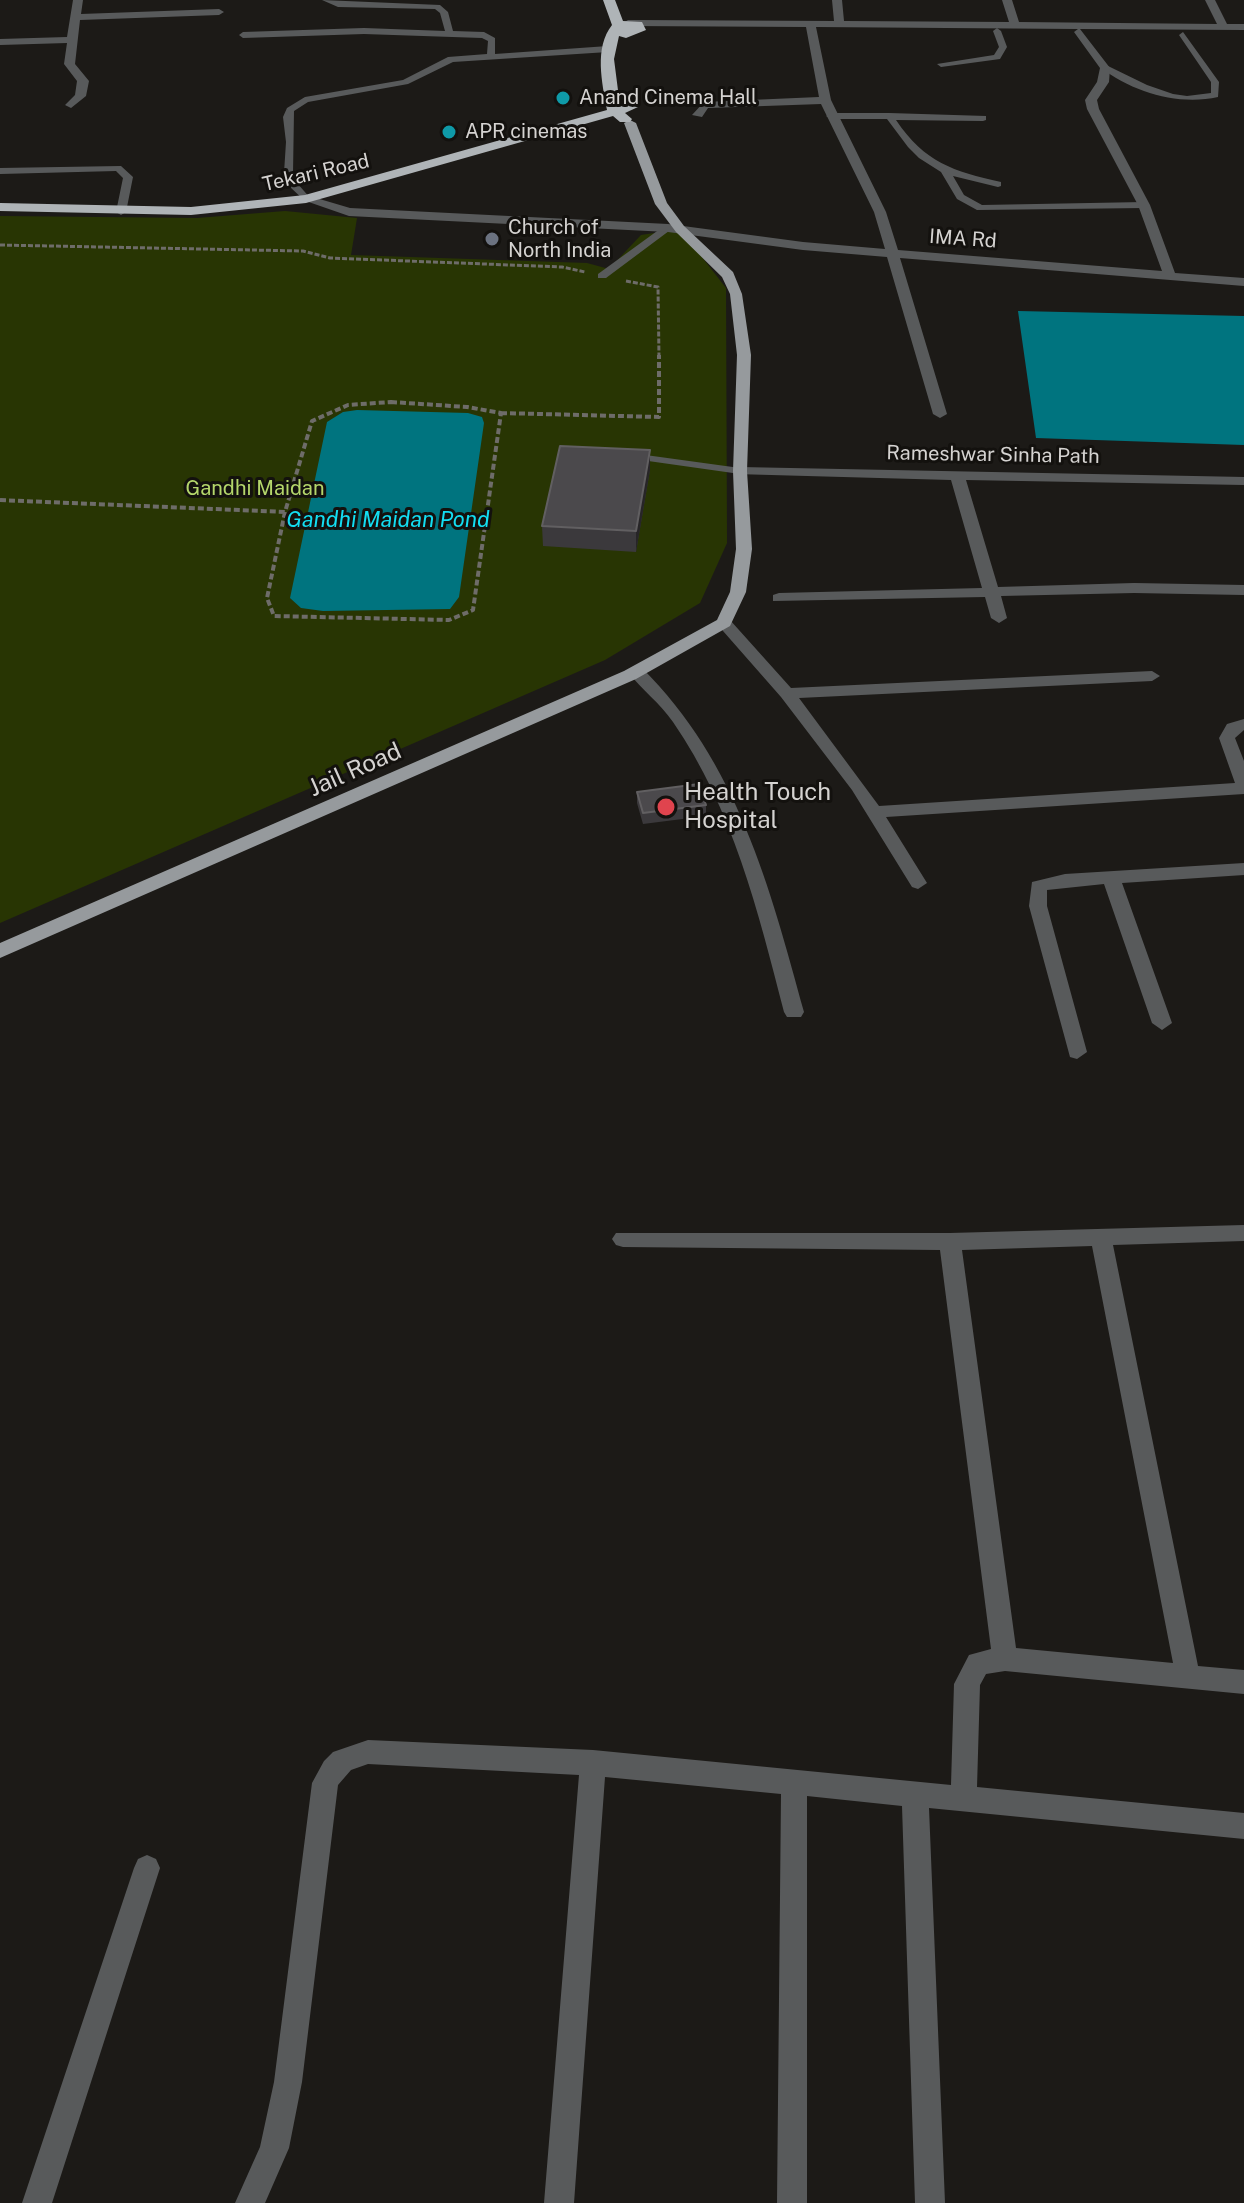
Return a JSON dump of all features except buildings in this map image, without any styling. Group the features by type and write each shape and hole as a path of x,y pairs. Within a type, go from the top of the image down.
{"highway":[{"path":"609,0 625,28 622,54"},
{"path":"625,28 608,49 614,111 630,123"},
{"name":"Tekari Road","path":"0,207 121,212 230,209 306,199 614,111 630,100 630,123"}],"main road":[{"path":"630,123 661,204 674,228 728,275 736,294 744,355 740,471 744,549 738,592 724,623"},
{"name":"Jail Road","path":"0,951 636,672 724,623"}],"street":[{"path":"71,105 80,96 83,81 69,64 78,0"},
{"path":"837,0 839,23"},
{"path":"1007,0 1015,26"},
{"path":"1210,0 1223,26"},
{"path":"76,17 219,12"},
{"path":"625,28 839,23 1244,27"},
{"path":"625,28 1183,35 1244,33"},
{"path":"811,28 825,100 880,212 940,414"},
{"path":"1079,32 1105,68 1103,82 1091,100 1093,109 1144,205 1170,275"},
{"path":"0,42 70,40"},
{"path":"698,115 704,105 825,100"},
{"name":"IMA Rd","path":"306,199 349,212 674,228 803,246 1244,282"},
{"name":"Rameshwar Sinha Path","path":"740,471 1244,481"},
{"path":"957,474 999,618"},
{"path":"779,598 1134,588 1244,590"},
{"path":"724,623 787,693 874,812 918,883"},
{"path":"636,672 678,716 738,825 764,900 794,1012"},
{"path":"787,693 1152,676"},
{"path":"874,812 1244,786 1227,738 1233,728 1244,724"},
{"path":"1077,1052 1038,906 1038,886 1057,881 1244,869"},
{"path":"1111,877 1162,1023"},
{"path":"623,1239 950,1242 1101,1240 1244,1233"},
{"path":"1101,1240 1188,1678"},
{"path":"950,1242 1005,1659"},
{"path":"964,1800 967,1684 978,1663 1005,1659 1244,1682"},
{"path":"250,2203 274,2148 288,2082 325,1783 333,1765 346,1756 368,1752 593,1763 1244,1826"},
{"path":"559,2203 593,1763"},
{"path":"792,2203 794,1782"},
{"path":"915,1793 930,2203"},
{"path":"37,2203 147,1868"}],"lane":[{"path":"326,0 338,4 437,7 444,12 450,35"},
{"path":"243,35 364,31 488,36 492,40 491,55"},
{"path":"941,64 997,57 1003,47 997,31"},
{"path":"1105,68 1159,93 1192,98 1215,95 1218,89 1215,82 1183,35"},
{"path":"306,199 288,180 286,170 291,142 288,117 296,104 319,96 405,82 451,59 608,49"},
{"path":"831,116 983,118"},
{"path":"889,116 912,150 946,172 998,184"},
{"path":"0,171 118,168 128,177 121,212"},
{"path":"946,172 960,197 980,208 1144,205"},
{"path":"602,276 674,228"},
{"path":"616,453 740,471"}],"path":[{"path":"0,245 303,251 330,258 562,267 658,287 659,417 501,413 481,407 371,404 335,407 312,421 285,512 267,598 274,616 449,620 473,610 501,413"},
{"path":"0,500 285,512"}],"green space":[{"name":"Gandhi Maidan","path":"285,211 357,218 351,255 587,263 609,269 641,235 680,229 726,288 727,543 700,603 605,660 0,923 0,216 197,218"}],"water":[{"path":"1018,311 1244,316 1244,445 1036,438"},
{"name":"Gandhi Maidan Pond","path":"343,412 468,413 482,417 484,423 459,597 450,609 323,611 301,608 290,598 327,422"}],"place":[{"name":"Anand Cinema Hall","path":"563,98"},
{"name":"APR cinemas","path":"449,132"},
{"name":"Church of North India","path":"492,239"},
{"name":"Health Touch Hospital","path":"666,807"}]}
